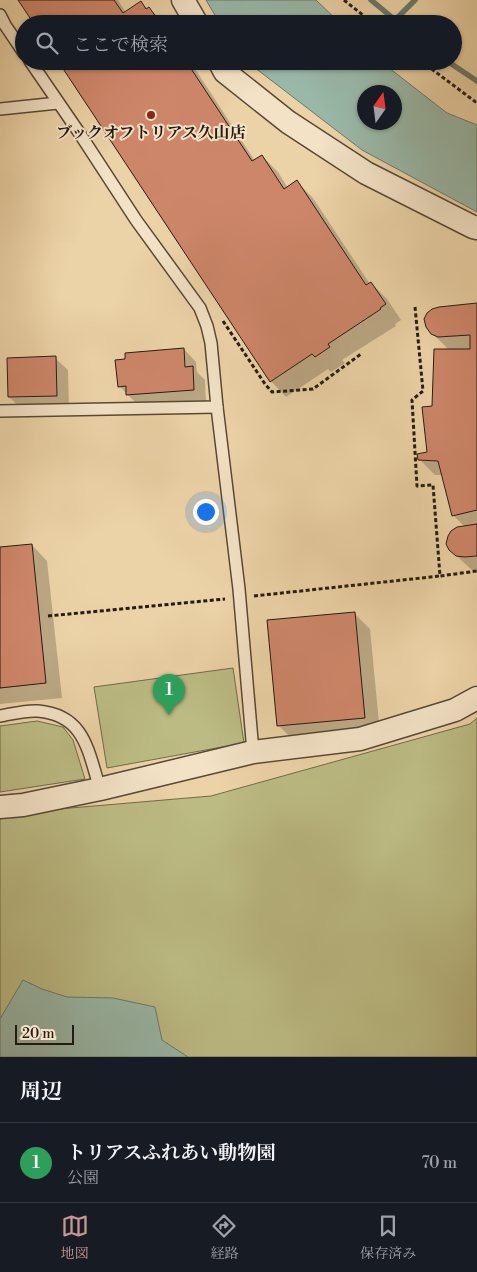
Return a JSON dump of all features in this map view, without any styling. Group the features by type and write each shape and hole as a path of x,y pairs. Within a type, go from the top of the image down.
{"street":[{"path":"183,0 192,15"},
{"path":"224,70 288,122 366,173 477,228"},
{"path":"0,807 23,805 253,752 360,739 455,710 477,698"}],"lane":[{"path":"0,15 15,40"},
{"path":"36,70 136,220 200,308 207,326 211,343 240,598 253,752"},
{"path":"0,109 58,103"},
{"path":"0,411 217,407"},
{"path":"0,716 37,711 56,714 72,723 84,739 100,788"}],"path":[{"path":"344,0 363,15"},
{"path":"433,70 477,103"},
{"path":"416,307 423,391 412,400 417,486 433,485 440,576"},
{"path":"265,384 272,392 313,389 361,354"},
{"path":"48,616 240,598 477,571"}],"shaded area":[{"path":"206,0 316,0 332,15 215,15"},
{"path":"258,70 392,70 447,113 477,125 477,212 362,150"},
{"path":"233,668 244,743 107,768 94,687"},
{"path":"477,718 477,1057 0,1057 0,814 211,796 470,724"},
{"path":"37,721 63,727 73,740 85,779 0,792 0,726"},
{"path":"23,980 42,989 67,997 113,998 155,1007 162,1040 188,1057 0,1057 0,1019"}],"building":[{"path":"18,0 114,0 123,13 141,1 146,9 149,7 155,15 28,15"},
{"path":"64,70 192,70 252,161 262,155 284,189 297,180 366,285 371,282 386,304 328,344 330,347 315,357 312,354 270,382"},
{"path":"477,303 477,510 452,516 438,461 418,460 417,454 427,452 422,407 432,406 434,349 470,349 470,335 438,337 431,334 426,327 424,319 432,309"},
{"path":"184,348 185,367 193,366 194,390 126,395 126,386 118,387 115,360 125,359 125,353"},
{"path":"56,356 57,396 8,397 7,358"},
{"path":"477,524 477,556 456,556 449,550 446,544 451,531 457,527"},
{"path":"32,544 46,683 0,688 0,547"},
{"path":"355,612 365,718 277,726 267,620"}],"waterway":[{"path":"371,0 389,15"},
{"path":"400,15 415,0"},
{"path":"460,70 477,81"}],"place":[{"name":"ブックオフトリアス久山店","path":"151,115"},
{"name":"トリアスふれあい動物園","path":"169,715"}]}
